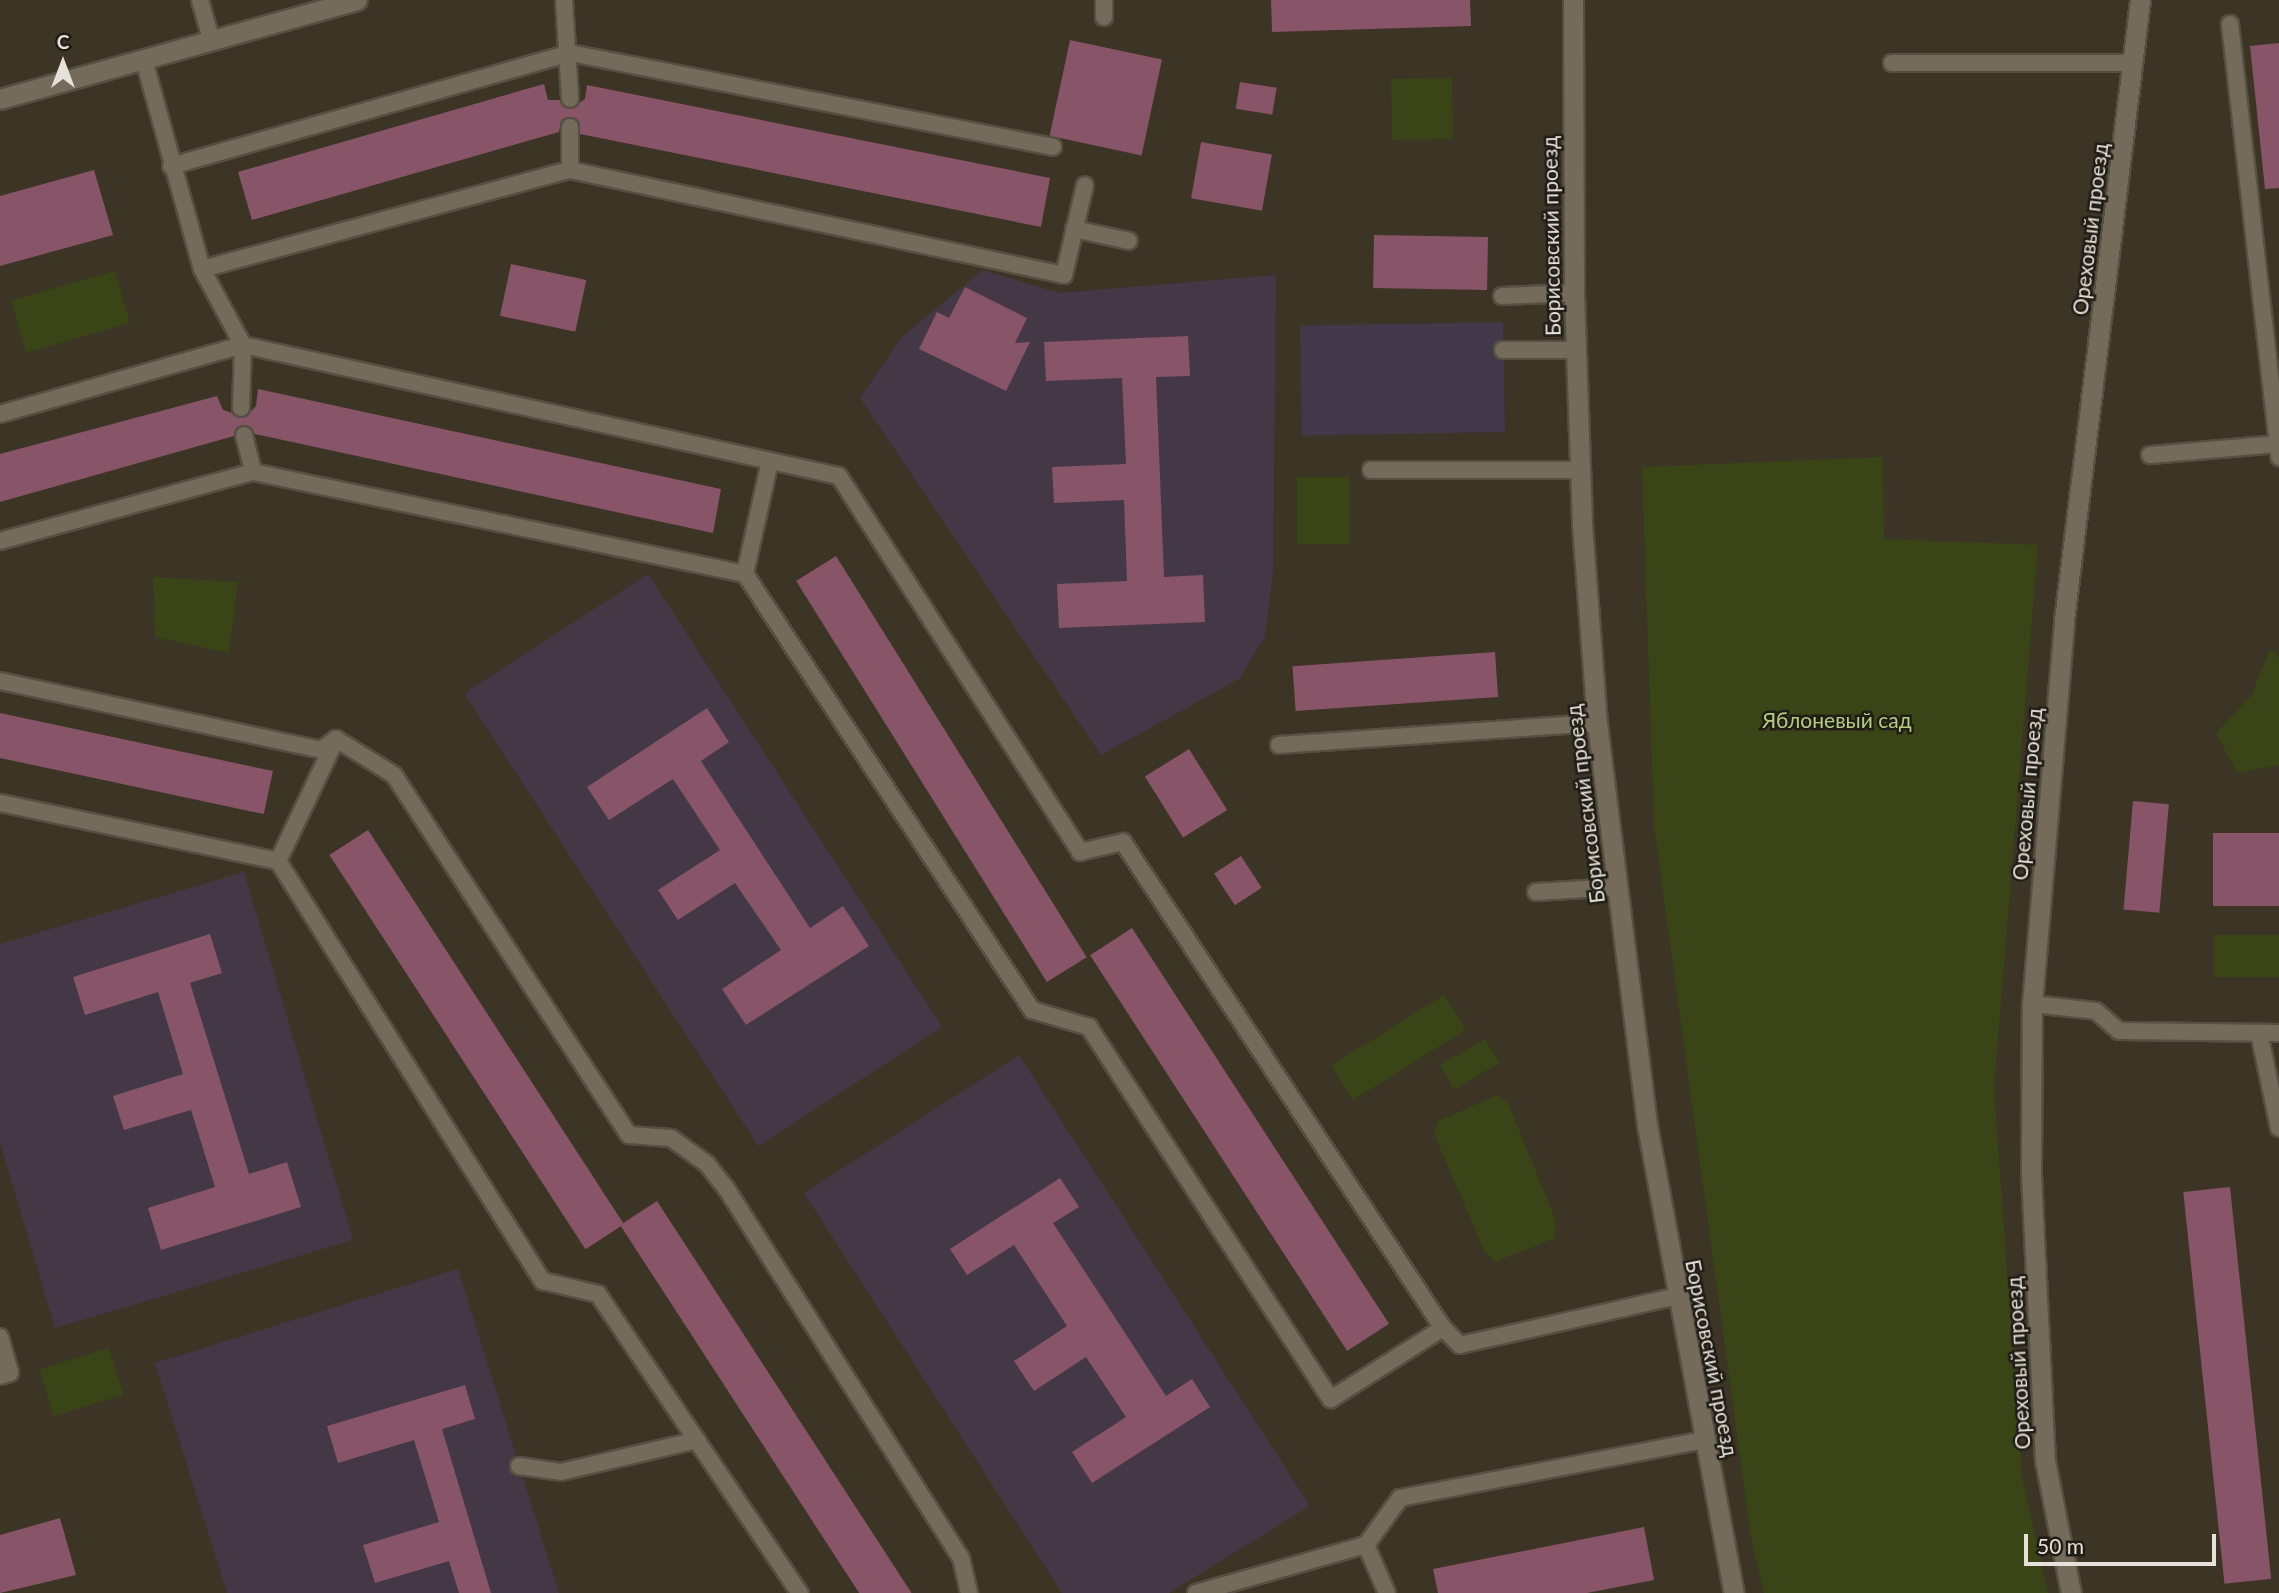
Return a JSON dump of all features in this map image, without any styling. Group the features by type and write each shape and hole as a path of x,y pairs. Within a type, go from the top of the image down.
{"street":[{"path":"0,99 357,0"},
{"name":"Борисовский проезд","path":"1573,0 1574,293 1580,470 1597,723 1647,1125 1734,1593"},
{"name":"Ореховый проезд","path":"2071,1593 2045,1461 2031,1172 2032,1004 2064,620 2140,0"}],"lane":[{"path":"200,0 211,39"},
{"path":"564,0 570,53 570,99"},
{"path":"1104,0 1104,17"},
{"path":"2150,455 2278,449 2230,24"},
{"path":"172,166 570,53 1053,147"},
{"path":"144,60 202,269 243,345 241,408"},
{"path":"1892,63 2134,63"},
{"path":"570,127 570,170"},
{"path":"202,269 570,170 1064,275 1085,185"},
{"path":"1074,229 1129,241"},
{"path":"1502,296 1574,293"},
{"path":"0,414 243,345 839,476 1080,852 1123,842 1443,1328 1460,1345 1677,1296"},
{"path":"1503,350 1576,350"},
{"path":"244,435 253,472"},
{"path":"745,574 770,461"},
{"path":"1371,470 1580,470"},
{"path":"0,541 253,472 745,574 1031,1010 1089,1027 1331,1399 1443,1328"},
{"path":"0,681 321,750 336,738"},
{"path":"1279,745 1597,723"},
{"path":"278,861 336,738"},
{"path":"336,738 394,775 629,1135 671,1138 707,1164 726,1188 961,1558 970,1593"},
{"path":"0,803 278,861 543,1281 598,1294 800,1593"},
{"path":"1536,892 1618,887"},
{"path":"2032,1004 2096,1011 2119,1031 2279,1033"},
{"path":"2259,1033 2279,1128"},
{"path":"0,1337 10,1373 0,1376"},
{"path":"519,1466 561,1472 697,1440"},
{"path":"1196,1593 1366,1545 1400,1498 1704,1440"},
{"path":"1366,1545 1387,1593"}],"shaded area":[{"path":"983,270 1059,293 1276,275 1273,570 1265,637 1239,679 1101,755 860,398 902,337"},
{"path":"1503,322 1505,432 1302,436 1300,326"},
{"path":"648,574 942,1027 758,1146 464,693"},
{"path":"244,872 353,1240 55,1328 0,1143 0,944"},
{"path":"1019,1055 1310,1506 1169,1593 1062,1593 804,1193"},
{"path":"458,1269 559,1593 227,1593 155,1363"}],"green space":[{"path":"1452,78 1453,139 1392,140 1391,79"},
{"path":"115,271 130,323 26,353 11,301"},
{"name":"Яблоневый сад","path":"1883,457 1884,539 2038,545 1994,1089 2022,1477 2048,1593 1764,1593 1751,1538 1654,826 1642,467"},
{"path":"1297,477 1350,477 1350,544 1297,544"},
{"path":"153,577 238,582 229,653 155,637"},
{"path":"2270,649 2279,658 2279,765 2237,773 2216,733 2251,696"},
{"path":"2214,935 2279,935 2279,977 2214,977"},
{"path":"1444,995 1466,1030 1353,1100 1331,1065"},
{"path":"1485,1039 1499,1063 1454,1089 1440,1065"},
{"path":"1498,1095 1508,1103 1556,1221 1555,1238 1495,1262 1484,1250 1434,1134 1438,1121"},
{"path":"109,1348 123,1395 54,1416 39,1369"}],"building":[{"path":"1271,0 1470,0 1471,26 1272,32"},
{"path":"1070,40 1162,60 1142,155 1050,136"},
{"path":"2279,43 2279,188 2265,189 2250,46"},
{"path":"1240,82 1277,88 1272,114 1236,109"},
{"path":"544,84 548,100 560,100 570,109 585,99 587,85 1050,178 1041,227 580,134 579,122 571,117 561,121 559,132 252,220 238,172"},
{"path":"1201,142 1272,155 1262,211 1191,198"},
{"path":"94,170 113,235 0,266 0,196"},
{"path":"1374,235 1488,237 1487,290 1373,288"},
{"path":"511,264 586,280 575,332 500,316"},
{"path":"965,287 1027,318 1015,343 1030,342 1006,391 919,349 937,312 949,318"},
{"path":"1188,336 1190,376 1156,377 1164,577 1203,575 1205,622 1059,628 1057,584 1127,581 1124,500 1054,503 1052,467 1126,464 1122,378 1046,381 1044,342"},
{"path":"258,389 721,489 713,533 255,434 246,425 237,427 234,436 0,502 0,454 217,396 223,410 245,417 256,406"},
{"path":"836,556 1087,957 1047,982 796,581"},
{"path":"1495,652 1498,697 1296,711 1292,666"},
{"path":"707,708 729,742 701,761 810,928 843,906 869,946 746,1025 722,989 781,950 735,883 678,920 658,890 720,850 673,779 609,820 587,787"},
{"path":"0,713 273,771 264,814 0,758"},
{"path":"1189,749 1227,810 1183,838 1145,777"},
{"path":"2133,801 2169,804 2159,913 2124,910"},
{"path":"368,830 624,1224 585,1249 329,855"},
{"path":"2213,833 2279,833 2279,906 2213,906"},
{"path":"1241,856 1262,888 1235,905 1214,873"},
{"path":"1132,928 1389,1324 1347,1351 1090,955"},
{"path":"210,934 222,973 190,983 249,1174 287,1162 301,1207 161,1250 148,1208 215,1187 191,1110 124,1130 113,1096 183,1074 158,992 85,1015 73,977"},
{"path":"1060,1178 1079,1207 1053,1223 1166,1396 1192,1379 1210,1407 1092,1483 1072,1452 1126,1417 1086,1357 1034,1391 1014,1361 1067,1326 1014,1245 967,1275 950,1249"},
{"path":"2230,1187 2271,1579 2224,1584 2183,1192"},
{"path":"657,1201 912,1593 859,1593 620,1225"},
{"path":"465,1385 475,1419 442,1429 491,1593 459,1593 449,1561 375,1583 363,1545 439,1522 414,1440 338,1463 327,1426"},
{"path":"60,1518 76,1575 0,1593 0,1535"},
{"path":"1644,1527 1654,1580 1587,1593 1438,1593 1433,1569"}]}
